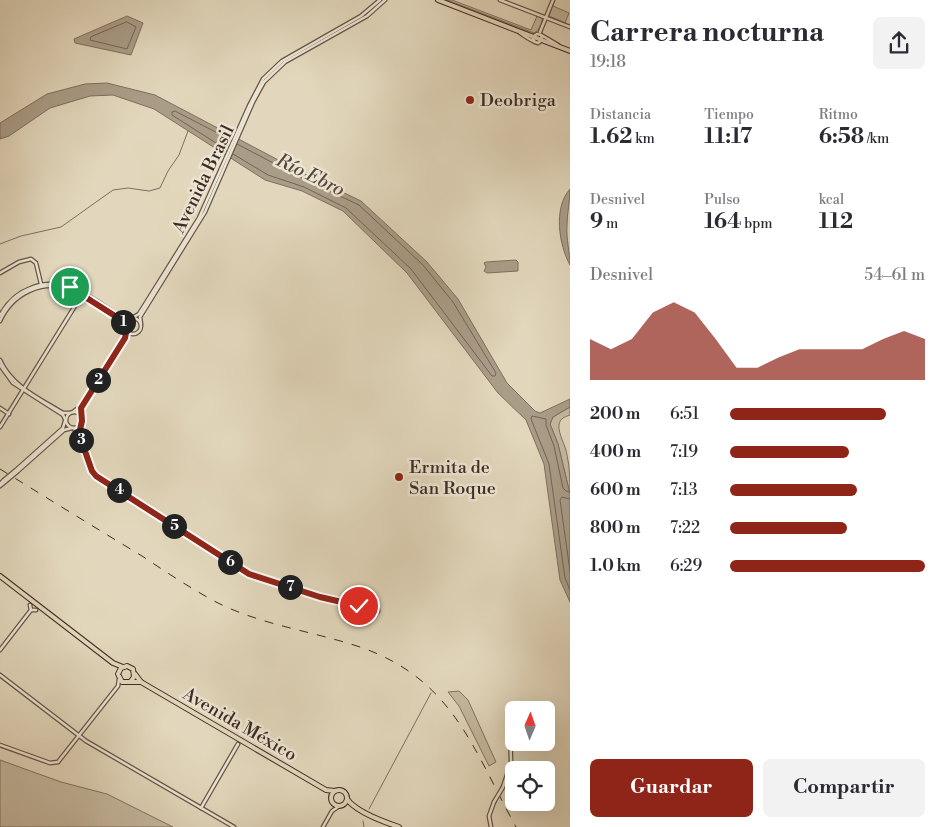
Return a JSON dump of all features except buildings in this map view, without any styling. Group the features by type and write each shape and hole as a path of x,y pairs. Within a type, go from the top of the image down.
{"main road":[{"path":"438,0 513,29 537,34 541,39 568,50"},
{"path":"0,576 113,663 123,667 130,667 134,674 131,681 124,683 119,679 118,672 113,663"},
{"path":"118,672 123,667"},
{"name":"Avenida México","path":"134,674 141,682 326,790 331,796"},
{"name":"Avenida México","path":"131,681 141,682"},
{"name":"Avenida México","path":"326,790 335,791"},
{"path":"352,805 338,807 333,804 331,796 335,791 343,791 352,805 383,822 399,827"},
{"path":"344,805 347,798"}],"street":[{"name":"Avenida Brasil","path":"148,302 205,212 260,88 274,71 285,62 367,16 383,0"},
{"path":"500,0 570,27"},
{"path":"536,42 537,34 553,0"},
{"path":"513,29 536,42"},
{"path":"536,42 541,39 537,34"},
{"path":"0,273 19,262 32,259 36,263 41,284"},
{"path":"0,316 14,297 26,290 41,284 64,285 83,294 122,318 136,319 141,324"},
{"path":"0,321 14,300 24,293 35,288 56,286 83,294 121,320 125,330 125,338 82,405 71,412 64,413 23,389 8,374 0,360"},
{"path":"0,428 83,294"},
{"path":"124,325 131,318 138,315 148,302"},
{"path":"125,338 139,332 140,317 148,302"},
{"path":"125,330 132,335"},
{"path":"0,365 9,379 63,415 68,426 73,428 91,474 140,507 249,576 316,598 358,608 369,618 378,614 376,604 371,602 357,606 320,597 253,576 94,474 79,434 82,421 82,405"},
{"path":"0,408 9,414"},
{"path":"71,412 81,416"},
{"path":"17,470 63,428 71,412"},
{"path":"0,485 65,429 80,426"},
{"path":"363,614 362,609 366,603"},
{"path":"0,650 31,610 30,605"},
{"path":"31,610 36,610"},
{"path":"0,675 79,736 234,827"},
{"path":"118,686 119,679"},
{"path":"0,745 54,763 60,760 118,686 124,683"},
{"path":"201,808 238,744"},
{"path":"491,827 489,816 512,763 511,751"},
{"path":"323,827 332,811 333,804"},
{"path":"332,811 338,807"}],"shaded area":[{"path":"447,0 452,0 531,30 537,16 542,18 542,22 539,29 534,33"},
{"path":"554,0 553,6 569,13 565,23 549,16"},
{"path":"570,407 570,415 562,419 559,425 568,460 570,494 558,444 550,424 553,417"},
{"path":"459,691 468,700 496,762 489,766 459,706 448,692"},
{"path":"0,760 61,782 107,794 173,827 0,827"}],"water":[{"path":"127,16 143,23 131,55 75,43 74,39"},
{"path":"107,83 155,95 303,173 361,201 427,262 458,299 507,383 535,411 540,413 570,399 570,407 553,417 550,424 558,444 570,494 570,602 560,580 544,464 526,420 498,393 407,273 343,211 302,191 265,180 154,109 113,95 90,96 50,108 9,136 0,139 0,123 47,94 85,84"},
{"path":"570,189 567,230 570,265 563,247 560,216 561,206"},
{"path":"516,260 518,262 518,271 487,273 484,271 486,267 484,263 486,262"}],"waterway":[{"path":"0,244 21,236 61,227 113,190 128,188 149,191 160,188 168,171 179,155 188,131"},
{"path":"369,809 431,693"},
{"path":"363,821 364,827"}],"railway":[{"path":"0,469 142,556 187,586 216,602 269,622 360,647 392,661 418,678 439,697 457,720 487,770 516,827"}],"place":[{"name":"Deobriga","path":"470,100"},
{"name":"Ermita de San Roque","path":"399,477"}],"route":[{"path":"70,287 83,293 82,295 123,321 126,333 125,338 81,408 82,421 79,434 94,474 249,574 320,597 359,606"}],"water label":[{"name":"Río Ebro","path":"311,174"}]}
